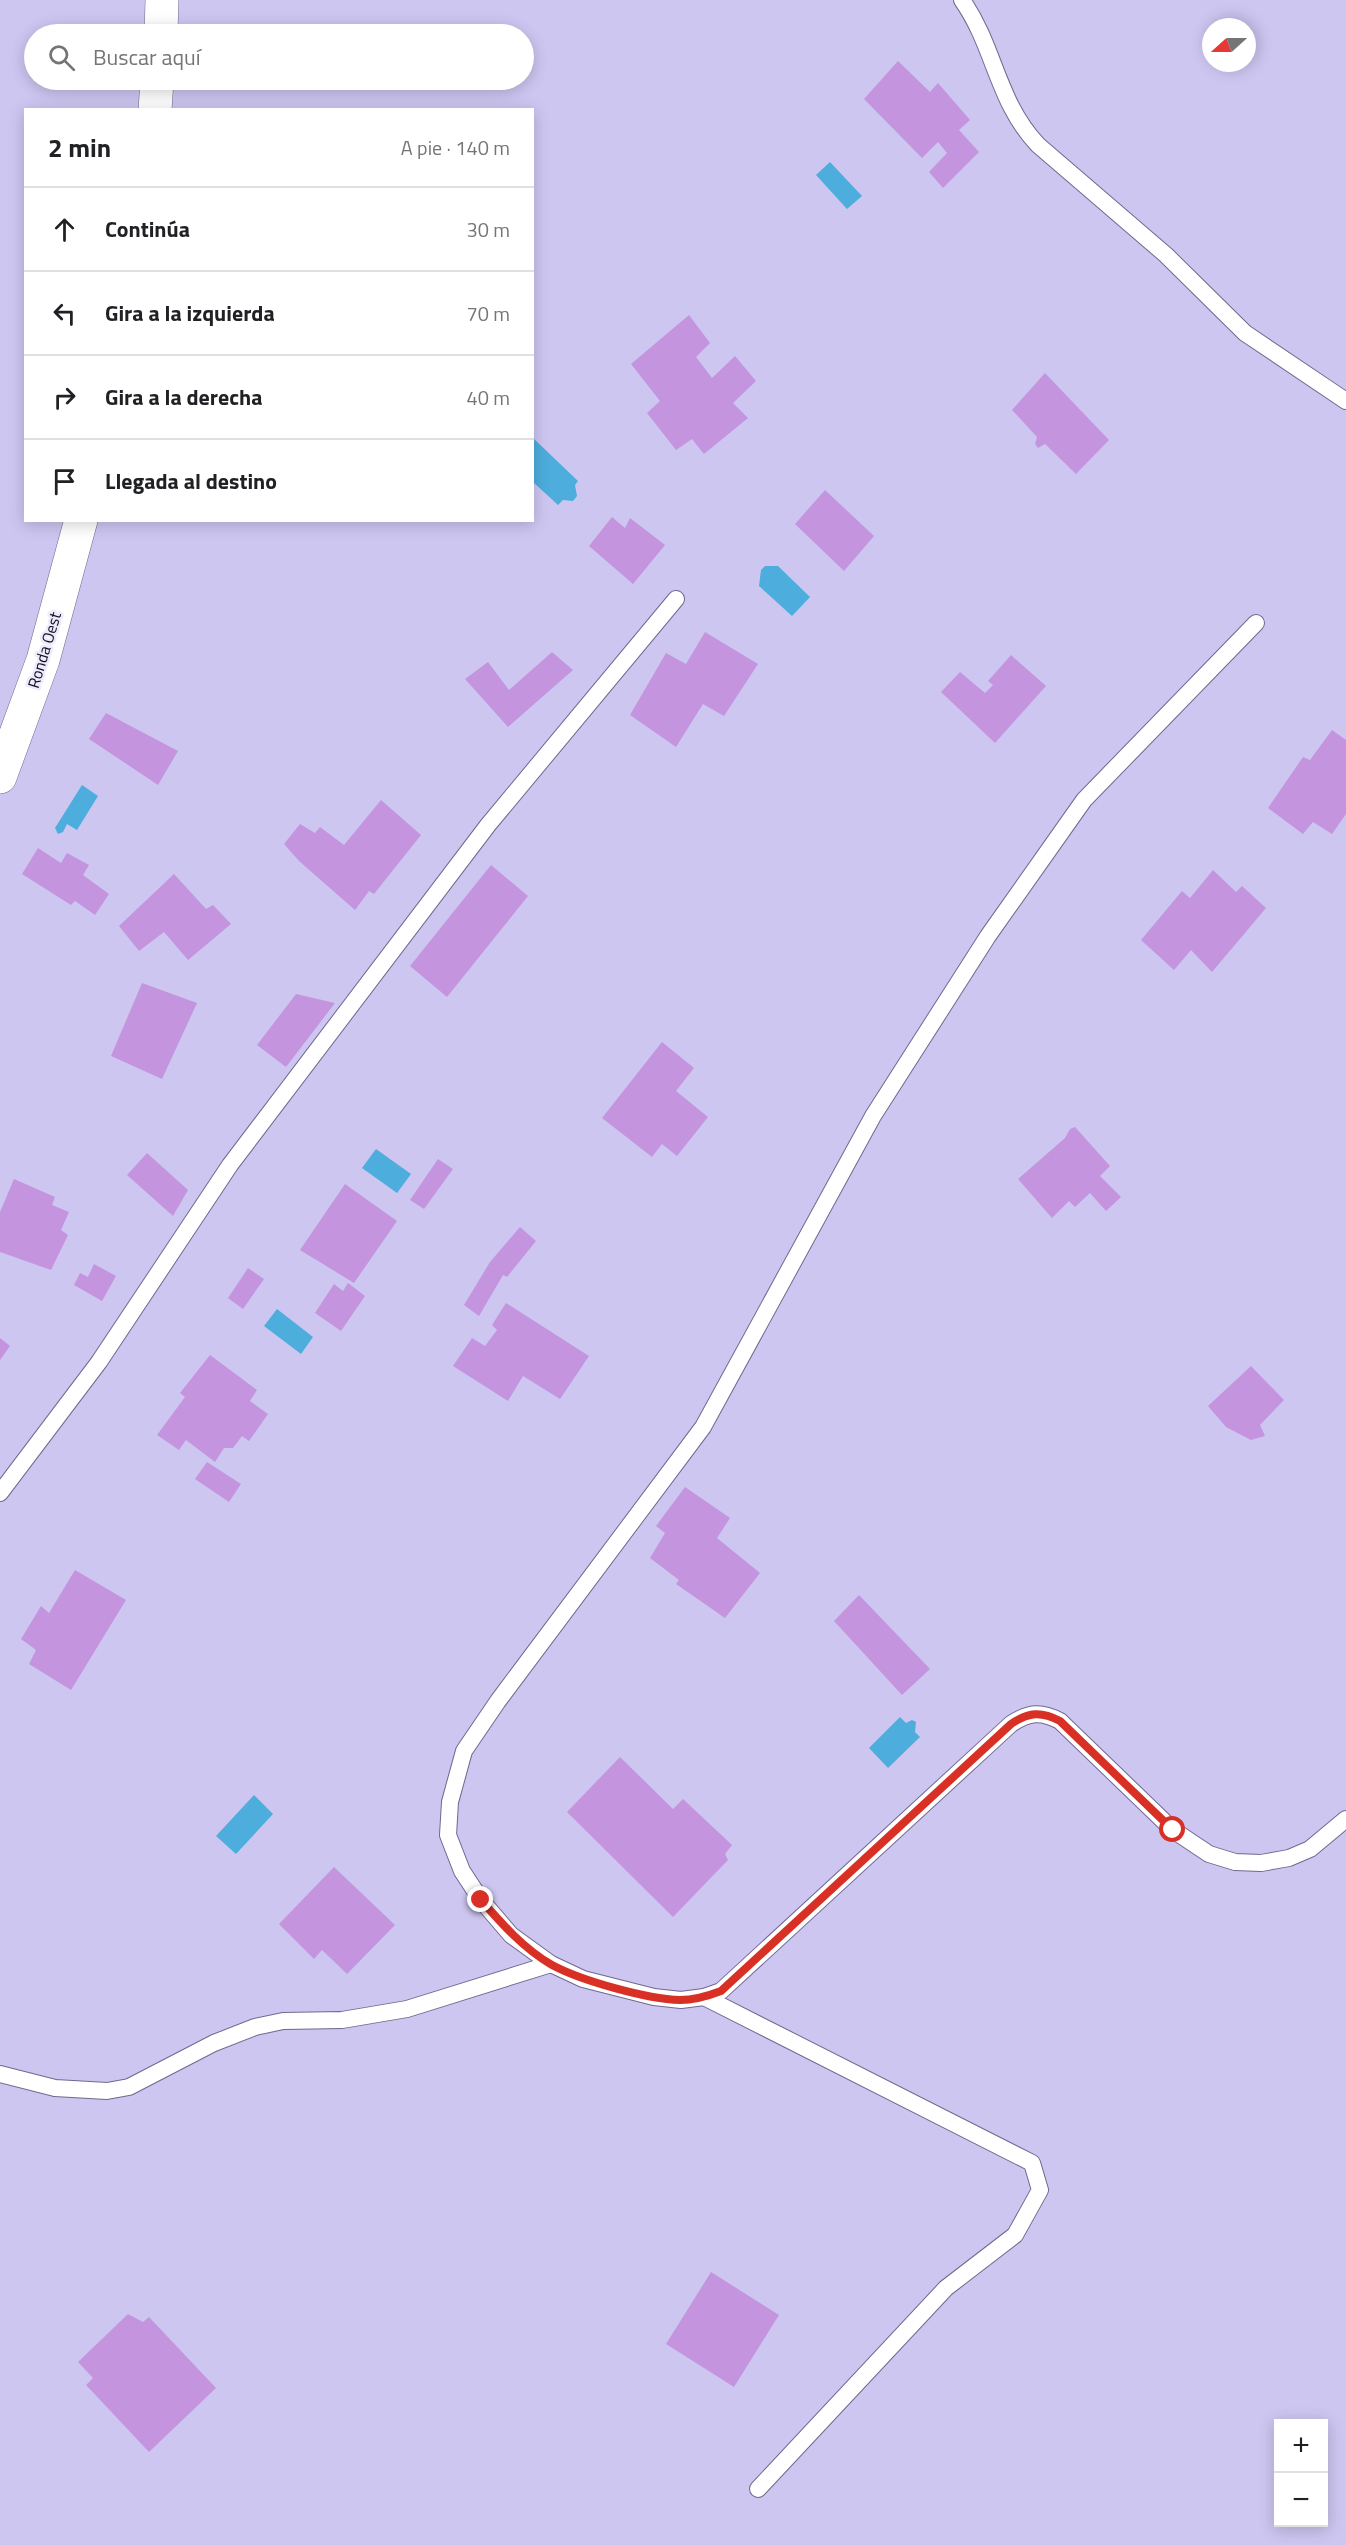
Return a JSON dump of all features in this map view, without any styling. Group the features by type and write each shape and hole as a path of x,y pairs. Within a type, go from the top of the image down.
{"main road":[{"path":"161,24 162,0"},
{"path":"155,108 156,90"},
{"name":"Ronda Oest","path":"0,777 43,660 80,522"}],"lane":[{"path":"962,0 978,26 1002,92 1022,128 1038,145 1131,223 1245,333 1346,401"},
{"path":"0,1493 99,1362 230,1165 488,825 676,599"},
{"path":"1256,623 1084,800 988,936 873,1116 703,1427 498,1701 464,1751 450,1802 448,1835 462,1871 481,1900 511,1935 551,1965 583,1979 681,2000 704,1997 721,1991 1011,1724 1026,1714 1045,1713 1060,1721 1173,1830 1209,1854 1235,1862 1261,1863 1289,1858 1310,1849 1346,1819"},
{"path":"0,2074 55,2088 107,2091 129,2087 214,2043 255,2027 283,2021 342,2020 407,2009 551,1965"},
{"path":"704,1997 1032,2163 1040,2190 1015,2235 946,2288 758,2489"}],"water":[{"path":"830,162 862,196 847,209 816,175"},
{"path":"534,439 578,481 575,485 577,496 573,501 563,500 558,505 534,483"},
{"path":"765,566 778,566 810,597 792,616 759,586 761,570"},
{"path":"82,785 98,796 77,830 67,824 63,832 58,834 55,828"},
{"path":"376,1149 411,1174 397,1193 362,1168"},
{"path":"277,1309 313,1337 301,1354 264,1326"},
{"path":"900,1717 906,1723 912,1720 916,1722 915,1732 920,1737 888,1768 869,1748"},
{"path":"254,1795 273,1814 236,1854 216,1836"}],"building":[{"path":"898,61 930,92 938,83 970,120 959,130 979,152 943,188 929,172 947,153 938,142 922,158 864,99"},
{"path":"689,315 710,343 696,357 712,378 735,356 756,381 733,403 748,418 704,454 692,439 676,450 647,413 660,401 631,364"},
{"path":"1045,373 1109,440 1076,474 1045,444 1038,448 1035,444 1037,437 1012,410"},
{"path":"825,490 874,536 844,571 795,524"},
{"path":"612,517 625,528 630,518 665,545 633,584 589,546"},
{"path":"705,632 758,664 724,716 703,704 676,747 630,715 666,653 686,664"},
{"path":"552,652 573,670 508,727 465,679 488,662 509,690"},
{"path":"1011,655 1046,686 995,743 941,692 960,672 985,693 993,685 988,681"},
{"path":"106,713 178,751 158,785 89,739"},
{"path":"1332,730 1346,740 1346,814 1332,834 1313,822 1303,834 1268,808 1303,757 1310,760"},
{"path":"381,800 421,835 374,894 369,891 355,910 299,861 284,844 300,824 315,833 320,827 344,845"},
{"path":"38,848 61,863 67,853 89,865 83,875 109,894 95,915 75,901 71,905 22,874"},
{"path":"491,865 528,896 447,997 410,966"},
{"path":"1213,870 1236,892 1242,886 1266,908 1212,972 1191,950 1174,970 1141,940 1182,891 1190,898"},
{"path":"174,874 206,909 213,905 231,924 188,960 164,932 139,951 119,926"},
{"path":"142,983 197,1003 162,1079 111,1056"},
{"path":"296,994 335,1003 286,1067 257,1045"},
{"path":"662,1042 694,1068 676,1091 708,1117 677,1156 662,1144 652,1157 602,1118"},
{"path":"1075,1127 1110,1166 1100,1176 1121,1197 1106,1211 1090,1193 1075,1207 1069,1201 1052,1218 1018,1179 1065,1138 1070,1129"},
{"path":"147,1153 188,1190 173,1216 127,1175"},
{"path":"438,1159 453,1169 424,1209 410,1200"},
{"path":"14,1179 55,1197 52,1205 69,1212 61,1230 68,1235 51,1270 0,1252 0,1212"},
{"path":"345,1184 397,1221 354,1283 300,1250"},
{"path":"520,1227 536,1241 507,1277 503,1275 479,1316 464,1305 490,1262"},
{"path":"94,1264 116,1276 102,1301 74,1285 80,1273 88,1277"},
{"path":"248,1268 264,1279 243,1309 228,1298"},
{"path":"348,1283 365,1296 341,1331 315,1313 334,1284 343,1291"},
{"path":"506,1303 589,1356 560,1399 523,1376 508,1401 453,1366 472,1338 485,1346 497,1330 492,1325"},
{"path":"0,1338 10,1346 0,1360"},
{"path":"210,1355 257,1390 250,1401 268,1414 249,1441 242,1436 233,1448 224,1448 215,1462 186,1440 179,1450 157,1435 185,1397 180,1393"},
{"path":"1251,1366 1284,1400 1260,1425 1265,1436 1251,1440 1226,1427 1208,1406"},
{"path":"207,1462 241,1484 229,1502 195,1479"},
{"path":"685,1487 730,1518 717,1538 760,1573 725,1618 676,1584 679,1580 650,1558 665,1533 656,1526"},
{"path":"75,1570 126,1600 71,1690 29,1664 36,1650 21,1639 41,1606 49,1613"},
{"path":"859,1595 930,1669 902,1695 834,1621"},
{"path":"620,1757 673,1809 683,1799 732,1845 725,1854 728,1860 673,1917 567,1812"},
{"path":"334,1867 395,1925 347,1974 322,1950 314,1959 279,1924"},
{"path":"711,2272 779,2315 734,2387 666,2344"},
{"path":"128,2314 143,2322 149,2317 216,2388 149,2452 86,2385 93,2378 78,2362"}],"route":[{"path":"481,1900 511,1935 551,1965 583,1979 654,1996 681,2000 704,1997 721,1991 1011,1724 1026,1714 1045,1713 1060,1721 1173,1830"}]}
